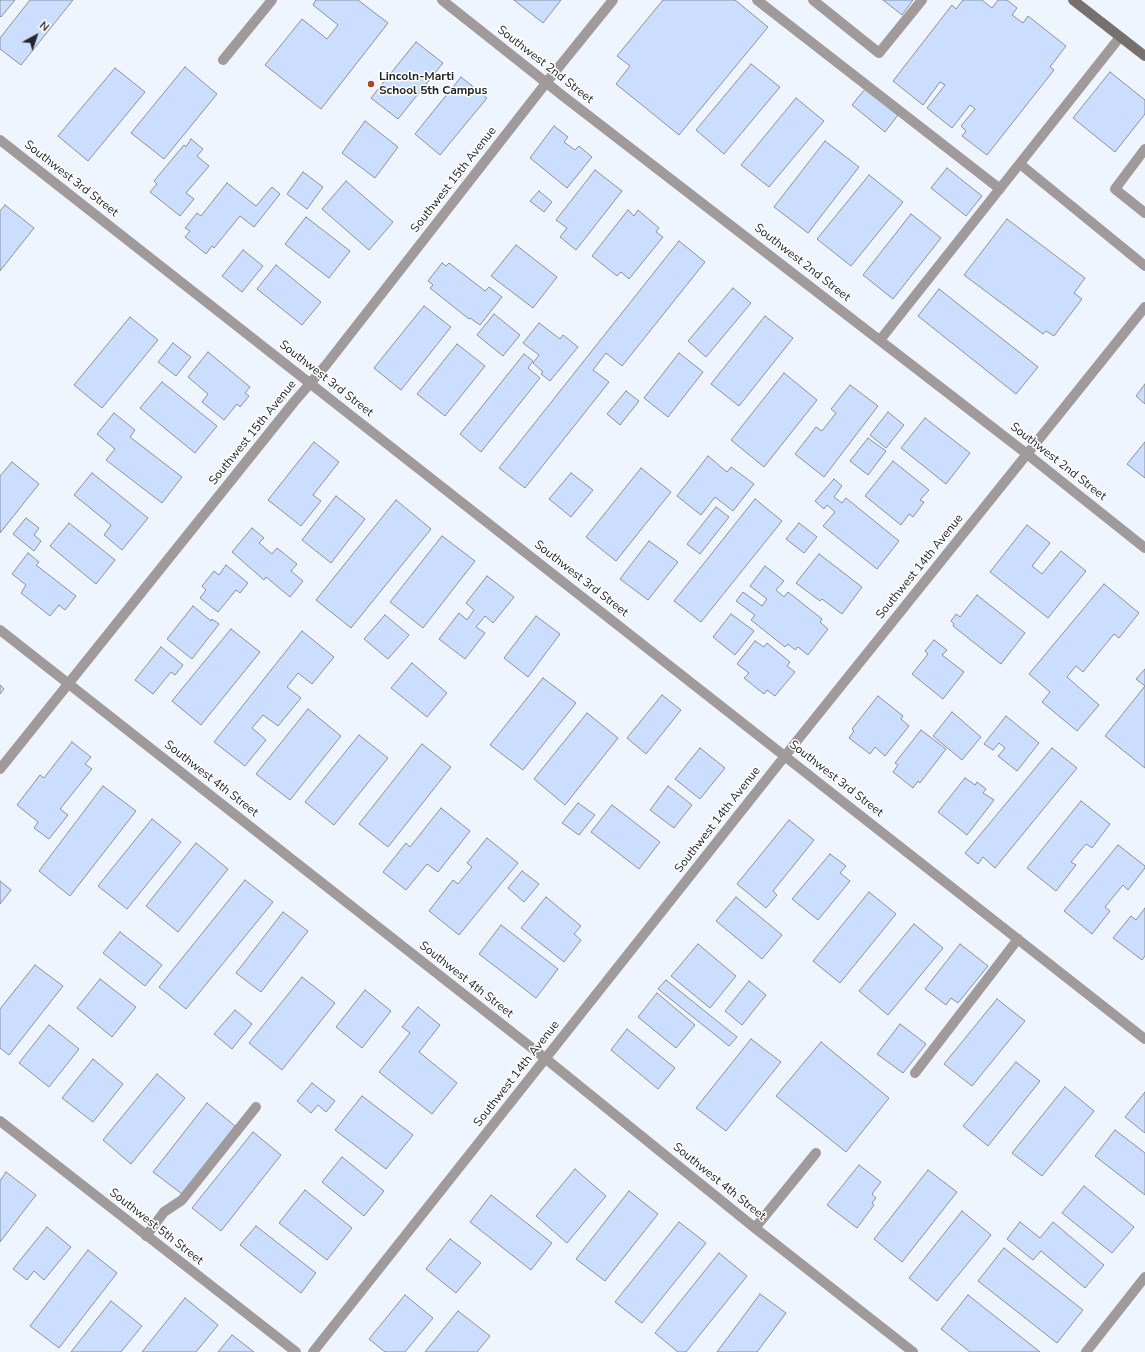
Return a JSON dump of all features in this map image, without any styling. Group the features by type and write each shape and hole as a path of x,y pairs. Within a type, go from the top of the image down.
{"main road":[{"path":"1073,0 1145,56"}],"street":[{"path":"223,60 272,0"},
{"name":"Southwest 2nd Street","path":"442,0 546,83 1027,454 1145,548"},
{"name":"Southwest 15th Avenue","path":"0,769 294,402 311,383 546,83 613,0"},
{"path":"756,0 1000,189"},
{"path":"813,0 879,53 922,0"},
{"path":"880,340 1120,37"},
{"name":"Southwest 3rd Street","path":"0,140 1145,1039"},
{"path":"1145,149 1115,189 1145,213"},
{"path":"1020,164 1145,266"},
{"name":"Southwest 14th Avenue","path":"313,1352 1027,454 1143,313"},
{"name":"Southwest 4th Street","path":"0,630 546,1059 755,1228 913,1352"},
{"path":"915,1073 1018,939"},
{"path":"146,1236 164,1212 176,1206 182,1200 256,1107"},
{"name":"Southwest 5th Street","path":"0,1121 296,1352"},
{"path":"755,1228 816,1153"},
{"path":"1086,1352 1145,1277"}],"building":[{"path":"0,0 15,0 1,17 0,16"},
{"path":"30,0 73,0 21,65 0,49 0,38"},
{"path":"316,0 358,0 388,23 321,109 265,65 302,19 327,39 338,25 313,5"},
{"path":"514,0 561,0 543,23"},
{"path":"663,0 735,0 768,27 679,135 616,84 630,66 617,56"},
{"path":"883,0 913,0 902,15"},
{"path":"963,0 982,0 992,8 998,0 1007,0 1017,8 1012,15 1023,23 1028,16 1066,46 1050,67 1054,70 987,155 962,136 966,131 961,126 975,109 970,105 952,128 927,108 945,85 940,82 923,105 893,81 952,5 956,9"},
{"path":"416,42 443,63 398,119 371,98"},
{"path":"751,64 780,87 724,154 696,130"},
{"path":"185,67 217,94 164,159 131,133"},
{"path":"115,68 145,92 88,161 58,136"},
{"path":"1110,72 1145,100 1145,114 1115,152 1073,118"},
{"path":"461,77 487,98 440,155 415,134"},
{"path":"865,89 898,115 885,132 852,105"},
{"path":"796,98 824,121 769,187 741,165"},
{"path":"365,121 398,147 375,178 342,153"},
{"path":"554,126 568,137 564,142 575,150 579,146 592,157 567,188 530,158"},
{"path":"191,139 203,149 197,156 209,166 186,193 194,199 180,216 150,192 157,184 154,181 184,145 186,147"},
{"path":"825,141 859,167 808,233 774,207"},
{"path":"947,168 982,196 966,216 931,188"},
{"path":"595,170 622,191 576,250 560,237 567,228 556,220"},
{"path":"303,172 323,187 307,209 287,194"},
{"path":"869,175 903,202 851,266 817,239"},
{"path":"346,181 393,222 369,250 322,209"},
{"path":"227,183 256,206 272,187 280,194 254,227 240,216 214,248 212,246 206,254 185,237 190,231 185,228 197,213 201,216"},
{"path":"539,191 552,202 544,212 530,201"},
{"path":"5,205 34,228 0,271 0,211"},
{"path":"628,210 634,216 638,210 659,228 656,232 663,237 629,279 621,272 617,276 592,256"},
{"path":"911,214 941,238 893,299 863,275"},
{"path":"306,217 350,251 329,278 285,244"},
{"path":"1007,219 1085,278 1074,293 1082,299 1054,336 1046,331 1043,334 964,275"},
{"path":"679,241 705,262 622,366 606,353 593,370 609,382 525,488 499,468"},
{"path":"516,245 557,277 533,308 491,276"},
{"path":"243,250 263,266 242,292 222,276"},
{"path":"442,263 446,266 449,263 485,291 489,287 502,297 480,325 470,318 469,319 430,288 433,285 428,281"},
{"path":"276,265 321,302 302,325 257,289"},
{"path":"733,288 751,303 706,357 688,341"},
{"path":"939,289 1038,367 1016,394 918,316"},
{"path":"424,306 451,327 401,390 374,368"},
{"path":"494,314 520,335 503,356 477,335"},
{"path":"765,316 793,338 739,406 711,384"},
{"path":"130,317 158,340 102,408 74,385"},
{"path":"539,323 560,339 563,335 578,347 550,381 541,374 543,372 533,363 539,355 523,343"},
{"path":"173,343 191,357 176,376 158,362"},
{"path":"457,344 485,366 445,416 417,394"},
{"path":"208,352 250,387 245,393 249,396 240,407 237,404 224,420 202,402 208,394 188,377"},
{"path":"679,353 703,372 668,417 644,398"},
{"path":"524,354 533,361 528,368 540,378 481,452 460,434"},
{"path":"784,373 817,400 764,467 731,440"},
{"path":"162,382 217,426 195,453 140,408"},
{"path":"1145,384 1145,404 1136,396"},
{"path":"850,385 878,406 824,477 795,454 816,427 822,431 836,413 831,409"},
{"path":"626,391 639,401 620,425 607,414"},
{"path":"888,412 904,425 886,448 870,435"},
{"path":"114,413 135,430 130,437 182,477 162,503 106,460 115,449 97,434"},
{"path":"925,418 970,453 946,484 901,448"},
{"path":"868,438 886,451 868,475 850,461"},
{"path":"314,442 339,462 313,495 321,501 301,526 268,500"},
{"path":"1145,442 1145,478 1127,464"},
{"path":"708,456 727,472 731,467 754,484 733,511 715,497 701,515 677,496"},
{"path":"893,461 929,490 920,500 924,502 913,517 909,514 901,525 865,496"},
{"path":"12,462 39,484 0,533 0,476"},
{"path":"641,468 671,492 616,561 586,537"},
{"path":"92,473 148,518 122,550 104,535 111,525 74,495"},
{"path":"571,473 593,490 571,517 549,499"},
{"path":"834,479 842,486 834,497 842,503 846,498 899,541 877,569 823,526 835,512 827,505 824,509 815,501"},
{"path":"336,496 365,519 331,563 302,540"},
{"path":"755,499 782,521 701,622 674,601"},
{"path":"396,500 431,529 351,628 316,600"},
{"path":"716,507 729,517 700,554 687,544"},
{"path":"26,518 39,528 34,535 41,541 34,551 13,534"},
{"path":"69,523 115,560 96,584 50,546"},
{"path":"799,523 817,537 804,553 786,539"},
{"path":"1027,525 1050,543 1032,566 1042,574 1061,551 1086,571 1048,618 990,572"},
{"path":"252,528 264,538 259,543 272,554 277,548 297,564 291,571 303,581 290,597 266,577 264,580 232,552"},
{"path":"442,536 475,561 423,628 390,602"},
{"path":"649,541 678,562 648,600 620,579"},
{"path":"28,553 39,562 36,565 76,596 65,610 59,605 50,616 21,593 26,585 12,574"},
{"path":"819,554 862,587 842,614 822,599 820,601 796,583"},
{"path":"226,565 248,583 240,593 236,590 218,612 200,598 206,590 202,586 214,571 219,575"},
{"path":"765,566 784,581 776,590 784,597 788,592 822,619 820,622 828,629 808,655 798,647 795,650 788,644 785,647 751,620 755,615 736,601 743,592 762,606 767,599 750,586"},
{"path":"487,576 514,597 493,623 485,616 476,627 485,633 465,659 439,639 459,613 467,620 474,610 466,603"},
{"path":"1104,584 1139,613 1119,638 1114,634 1083,672 1076,666 1067,677 1099,705 1077,731 1042,702 1050,692 1029,674"},
{"path":"977,595 1025,633 1001,664 953,626 954,624 951,621 956,614 960,617"},
{"path":"193,606 211,621 212,619 219,624 192,659 167,639"},
{"path":"731,614 754,631 735,655 713,637"},
{"path":"385,615 409,635 388,659 364,639"},
{"path":"536,616 560,634 528,677 504,658"},
{"path":"231,629 260,652 201,725 172,701"},
{"path":"302,631 334,657 312,684 298,673 287,687 301,698 278,726 263,715 252,728 266,740 245,766 214,742"},
{"path":"934,640 947,650 942,655 964,672 943,699 912,674 928,654 925,651"},
{"path":"755,641 764,647 767,643 790,662 787,666 795,672 775,696 767,690 764,694 744,678 749,673 737,664"},
{"path":"161,647 183,665 175,675 171,672 153,694 135,680"},
{"path":"412,663 447,693 427,717 391,688"},
{"path":"1145,669 1145,686 1136,679"},
{"path":"543,678 576,703 523,770 490,745"},
{"path":"0,685 4,689 0,694"},
{"path":"1145,686 1145,768 1105,736"},
{"path":"662,695 681,710 646,754 627,738"},
{"path":"878,696 903,716 901,719 909,726 885,756 875,747 870,754 849,738 854,731 852,729"},
{"path":"308,709 341,736 290,800 256,774"},
{"path":"952,712 981,737 962,760 933,736"},
{"path":"587,713 618,738 565,805 534,779"},
{"path":"1006,716 1039,743 1017,771 998,756 1005,748 999,743 993,750 984,744"},
{"path":"921,730 946,749 920,783 918,781 913,788 893,772 898,765 895,763"},
{"path":"359,735 388,758 334,825 305,802"},
{"path":"72,742 91,757 85,764 92,769 60,809 68,815 49,839 34,828 38,822 17,805 40,775 44,778"},
{"path":"422,744 451,767 388,847 359,824"},
{"path":"700,748 725,768 700,799 675,779"},
{"path":"1052,748 1077,768 995,868 983,857 978,864 965,853"},
{"path":"965,778 975,785 977,782 986,789 983,793 994,800 967,835 938,812"},
{"path":"103,786 136,811 70,896 39,871"},
{"path":"668,786 692,805 674,828 650,810"},
{"path":"1081,801 1110,824 1092,848 1086,844 1071,862 1076,865 1056,891 1027,868"},
{"path":"578,803 595,815 579,835 562,823"},
{"path":"612,805 660,842 639,869 591,832"},
{"path":"441,808 470,831 438,872 427,864 406,890 383,872 406,843 410,847"},
{"path":"152,819 181,842 127,909 98,886"},
{"path":"789,820 814,840 773,891 777,895 766,908 737,884"},
{"path":"487,838 518,863 459,935 429,911 453,880 458,884 472,867 467,863"},
{"path":"196,843 228,869 178,932 146,906"},
{"path":"1118,845 1145,866 1145,868 1128,890 1123,885 1105,907 1110,911 1092,934 1064,911"},
{"path":"830,854 846,866 840,873 850,881 818,920 792,899"},
{"path":"522,871 539,884 524,902 508,888"},
{"path":"245,880 273,902 186,1009 159,987"},
{"path":"0,881 11,890 0,904"},
{"path":"869,892 896,914 840,983 813,961"},
{"path":"546,897 581,926 574,934 581,940 564,962 521,928"},
{"path":"736,897 782,935 762,959 716,921"},
{"path":"1145,908 1145,956 1142,960 1113,938 1131,916 1136,920"},
{"path":"283,912 308,931 261,992 236,973"},
{"path":"914,924 943,948 888,1015 859,991"},
{"path":"501,925 558,969 536,998 479,954"},
{"path":"120,932 162,965 145,986 103,953"},
{"path":"698,944 736,976 710,1008 671,976"},
{"path":"960,944 988,966 958,1003 951,998 946,1005 925,989"},
{"path":"35,965 63,986 9,1055 0,1048 0,1009"},
{"path":"302,977 335,1003 282,1070 249,1043"},
{"path":"100,979 136,1007 112,1037 77,1008"},
{"path":"666,980 737,1037 729,1046 658,989"},
{"path":"749,981 766,995 742,1025 725,1011"},
{"path":"365,990 391,1011 362,1048 336,1027"},
{"path":"657,993 695,1025 676,1048 638,1017"},
{"path":"997,999 1025,1021 972,1086 944,1064"},
{"path":"418,1007 440,1025 419,1052 457,1083 432,1114 379,1072 410,1033 402,1027"},
{"path":"235,1010 252,1024 232,1049 214,1034"},
{"path":"900,1024 926,1044 903,1073 877,1054"},
{"path":"49,1025 79,1049 49,1087 19,1063"},
{"path":"627,1029 675,1068 658,1089 611,1050"},
{"path":"751,1039 781,1062 726,1131 696,1108"},
{"path":"821,1042 889,1098 846,1152 776,1096"},
{"path":"93,1059 123,1084 93,1122 62,1098"},
{"path":"1016,1062 1040,1081 988,1146 963,1126"},
{"path":"157,1074 185,1098 131,1164 103,1140"},
{"path":"312,1083 335,1101 326,1112 318,1105 311,1113 297,1101"},
{"path":"1065,1087 1094,1111 1042,1176 1012,1153"},
{"path":"1145,1092 1145,1133 1125,1117"},
{"path":"362,1096 413,1135 386,1169 335,1130"},
{"path":"207,1103 235,1126 182,1194 153,1172"},
{"path":"1115,1130 1145,1153 1145,1195 1095,1156"},
{"path":"253,1132 281,1155 221,1231 192,1208"},
{"path":"342,1157 384,1191 364,1216 322,1182"},
{"path":"859,1165 881,1182 872,1194 876,1198 872,1203 874,1205 857,1228 827,1205"},
{"path":"575,1169 606,1196 567,1243 536,1216"},
{"path":"928,1170 957,1192 902,1262 874,1239"},
{"path":"6,1172 36,1195 0,1242 0,1181"},
{"path":"1084,1186 1134,1227 1112,1253 1062,1213"},
{"path":"305,1190 352,1228 327,1260 279,1223"},
{"path":"629,1191 658,1214 605,1281 576,1259"},
{"path":"491,1195 552,1243 531,1270 470,1222"},
{"path":"962,1211 991,1235 937,1301 909,1278"},
{"path":"679,1222 706,1243 642,1323 615,1302"},
{"path":"1020,1222 1040,1238 1053,1222 1104,1265 1085,1288 1041,1251 1033,1260 1007,1239"},
{"path":"256,1226 316,1273 301,1293 240,1245"},
{"path":"47,1227 71,1247 44,1280 34,1271 27,1280 13,1269"},
{"path":"450,1239 481,1263 456,1293 426,1269"},
{"path":"1004,1248 1083,1310 1057,1343 978,1281"},
{"path":"88,1250 117,1273 59,1348 30,1326"},
{"path":"719,1253 747,1276 686,1352 678,1352 655,1333"},
{"path":"760,1294 786,1313 757,1352 717,1352"},
{"path":"405,1295 433,1318 405,1352 385,1352 369,1339"},
{"path":"968,1295 1040,1352 970,1352 941,1329"},
{"path":"185,1298 218,1325 196,1352 142,1352"},
{"path":"111,1301 142,1326 121,1352 71,1352"},
{"path":"458,1311 490,1336 477,1352 425,1352"},
{"path":"232,1335 254,1352 218,1352"}],"place":[{"name":"Lincoln-Marti School 5th Campus","path":"371,84"}]}
